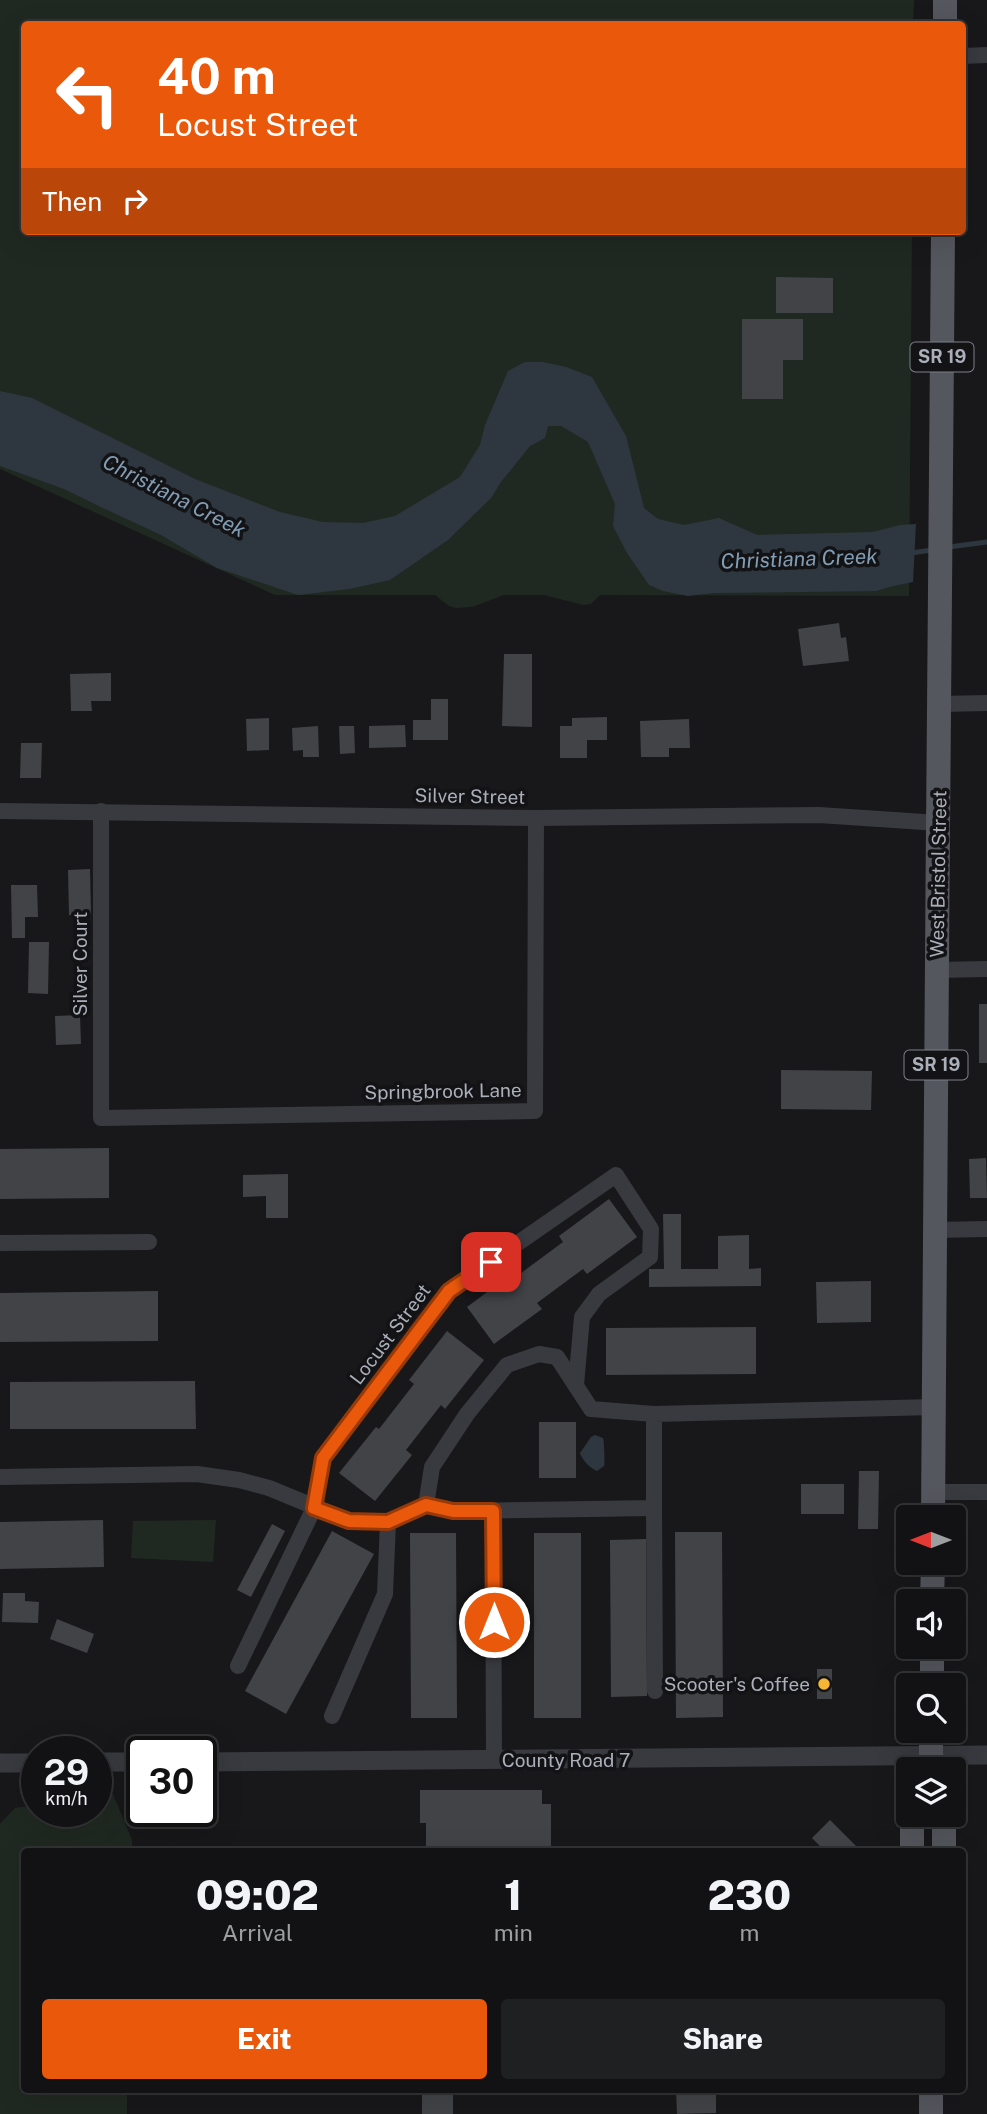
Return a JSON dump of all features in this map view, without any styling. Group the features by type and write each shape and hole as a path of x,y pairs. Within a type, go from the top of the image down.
{"main road":[{"path":"945,0 945,21"},
{"name":"West Bristol Street","path":"933,1505 943,235"},
{"path":"912,1827 912,1848"},
{"path":"944,1827 944,1848"},
{"path":"931,2093 931,2114"}],"street":[{"path":"966,56 987,55"},
{"path":"940,704 987,703"},
{"name":"Silver Street","path":"0,811 536,818 819,815 939,823"},
{"name":"Silver Court","path":"101,811 101,1118"},
{"name":"Springbrook Lane","path":"101,1118 535,1111 536,818"},
{"path":"937,970 987,969"},
{"name":"Locust Street","path":"238,1667 314,1508 323,1458 449,1291 616,1175 651,1229 650,1257 599,1294 582,1317 576,1385"},
{"path":"934,1230 987,1229"},
{"path":"0,1243 149,1241"},
{"path":"426,1505 432,1467 467,1414 507,1365 539,1354 558,1357 591,1409 654,1414 934,1407"},
{"path":"654,1414 655,1691"},
{"path":"0,1477 197,1474 239,1479 269,1488 349,1521 388,1522 426,1505 453,1511 654,1508"},
{"path":"933,1492 987,1492"},
{"path":"493,1511 494,1760"},
{"path":"332,1716 385,1594 388,1522"},
{"name":"County Road 7","path":"217,1762 987,1755"},
{"path":"0,1763 21,1763"}],"shaded area":[{"path":"0,0 914,0 913,21 21,21 21,235 912,235 909,596 600,595 591,604 583,605 544,595 504,595 472,607 456,608 435,595 275,595 0,469"},
{"path":"216,1520 213,1562 131,1558 133,1521"},
{"path":"113,1794 132,1840 132,1848 21,1848 21,2093 127,2093 127,2114 0,2114 0,1824 15,1808 21,1807 21,1827 112,1827"}],"water":[{"path":"525,362 543,362 566,367 592,377 626,436 644,508 658,519 684,525 719,518 757,535 873,532 916,524 913,582 877,591 714,593 688,596 649,585 627,553 613,526 615,504 588,442 561,426 548,426 545,438 530,446 491,498 448,540 390,580 349,589 298,595 217,568 161,535 64,489 0,466 0,391 32,398 195,479 280,512 323,522 363,523 395,516 460,477 480,445 485,425 508,371"},
{"path":"595,1435 603,1438 604,1447 604,1466 597,1471 587,1464 580,1453"}],"building":[{"path":"776,277 833,278 833,313 776,313"},
{"path":"742,319 803,319 803,360 783,360 783,399 742,399"},
{"path":"839,623 841,638 846,637 849,661 803,666 798,629"},
{"path":"504,654 532,654 532,727 502,726"},
{"path":"111,673 111,701 91,701 92,711 71,711 70,674"},
{"path":"431,699 448,699 448,740 413,740 413,720 431,720"},
{"path":"607,717 607,740 587,740 587,758 560,758 560,726 572,726 572,718"},
{"path":"269,718 269,750 247,751 246,719"},
{"path":"689,719 690,748 669,748 669,757 641,757 640,721"},
{"path":"405,725 406,747 369,748 369,726"},
{"path":"318,726 319,757 303,757 303,750 293,751 292,728"},
{"path":"339,726 354,726 355,753 340,754"},
{"path":"21,743 42,743 41,778 20,778"},
{"path":"90,869 91,914 69,915 68,870"},
{"path":"11,885 37,885 38,917 25,917 25,938 12,938"},
{"path":"29,942 49,942 48,994 28,993"},
{"path":"979,1004 987,1004 987,1063 979,1063"},
{"path":"80,1015 81,1044 56,1045 55,1016"},
{"path":"781,1070 872,1071 871,1110 781,1109"},
{"path":"109,1148 109,1198 0,1199 0,1149"},
{"path":"986,1158 987,1198 970,1198 969,1159"},
{"path":"288,1174 288,1218 266,1218 266,1196 243,1197 243,1175"},
{"path":"609,1199 637,1237 587,1274 583,1269 537,1303 542,1309 494,1344 467,1307 514,1272 517,1276 563,1242 559,1236"},
{"path":"663,1214 681,1214 681,1269 718,1269 718,1236 749,1235 749,1269 761,1268 761,1286 649,1287 649,1269 664,1269"},
{"path":"871,1281 871,1322 817,1323 816,1282"},
{"path":"158,1291 158,1341 0,1342 0,1293"},
{"path":"756,1327 756,1374 606,1375 606,1328"},
{"path":"447,1331 484,1360 445,1409 441,1405 406,1450 412,1455 375,1501 339,1473 376,1427 379,1429 414,1384 409,1380"},
{"path":"195,1381 196,1429 10,1429 10,1382"},
{"path":"539,1422 576,1422 576,1478 539,1478"},
{"path":"859,1471 879,1471 878,1529 858,1529"},
{"path":"801,1484 844,1484 844,1514 801,1514"},
{"path":"103,1520 104,1567 0,1569 0,1522"},
{"path":"272,1524 285,1531 251,1597 237,1590"},
{"path":"332,1531 374,1554 286,1714 245,1691"},
{"path":"675,1532 722,1532 723,1717 676,1718"},
{"path":"410,1533 456,1533 457,1718 411,1718"},
{"path":"534,1533 581,1533 581,1718 534,1718"},
{"path":"646,1539 647,1696 611,1697 610,1540"},
{"path":"3,1593 25,1593 25,1601 39,1602 38,1623 2,1622"},
{"path":"57,1619 94,1634 87,1653 50,1639"},
{"name":"Scooter's Coffee","path":"817,1669 832,1669 832,1699 817,1699"},
{"path":"420,1790 542,1790 542,1804 551,1804 551,1848 426,1848 426,1823 420,1823"},
{"path":"830,1820 858,1848 822,1848 812,1838"},
{"path":"422,2093 453,2093 453,2114 422,2114"},
{"path":"676,2093 716,2093 716,2113 677,2114"},
{"path":"824,2093 880,2093 880,2094"}],"waterway":[{"name":"Christiana Creek","path":"949,547 987,542"},
{"name":"Christiana Creek","path":"911,553 932,550"}],"place":[{"name":"Scooter's Coffee","path":"824,1684"}],"route":[{"path":"491,1262 449,1291 323,1458 314,1508 349,1521 388,1522 426,1505 453,1511 493,1511 494,1622"}]}
